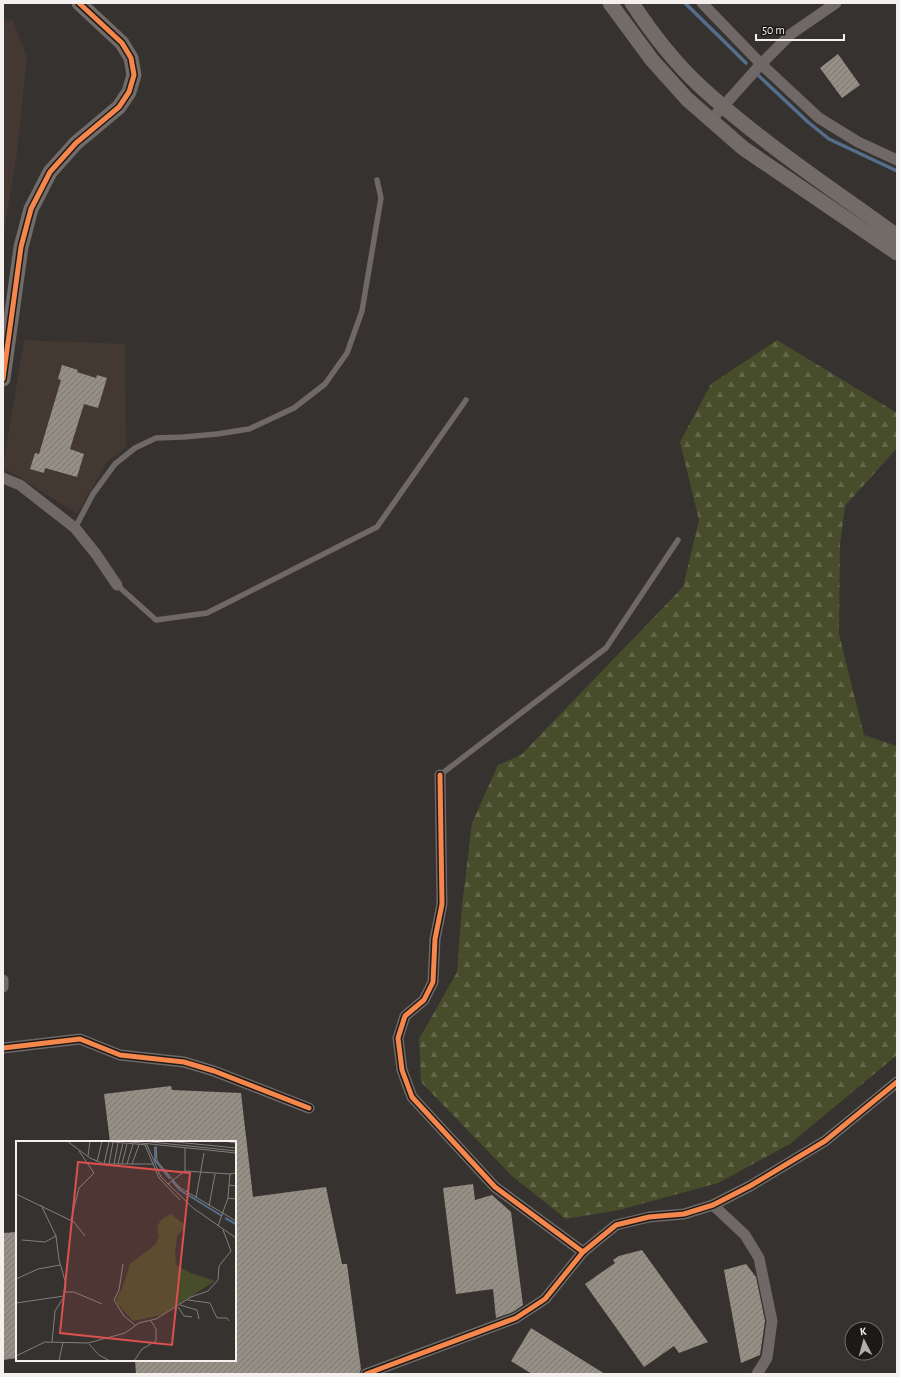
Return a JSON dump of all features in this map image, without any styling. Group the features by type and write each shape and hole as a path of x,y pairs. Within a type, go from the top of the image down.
{"main road":[{"path":"3,378 21,247 31,209 50,172 76,143 120,107 129,92 134,75 131,58 122,43 79,3"},
{"path":"610,3 652,60 687,99 743,148 897,253"},
{"path":"632,3 668,50 700,86 754,133 897,236"}],"street":[{"path":"702,3 761,64 819,118 858,142 897,160"},
{"path":"711,120 790,34 836,3"},
{"path":"3,478 20,486 76,528 117,585"},
{"path":"440,775 442,904 435,939 433,982 424,1000 405,1016 398,1038 402,1070 412,1097 495,1186 583,1252"},
{"path":"3,980 3,987"},
{"path":"3,1048 80,1039 120,1055 184,1062 214,1071 309,1108"},
{"path":"366,1374 516,1318 545,1299 583,1252 616,1225 649,1217 684,1214 713,1205 750,1186 825,1141 897,1082"},
{"path":"713,1205 745,1235 759,1258 772,1322 766,1358 757,1374"}],"lane":[{"path":"76,528 93,494 115,464 135,448 156,438 217,434 249,428 294,408 324,384 347,352 362,311 381,198 377,180"},
{"path":"117,585 156,620 207,613 377,527 466,400"},
{"path":"440,775 606,648 678,540"}],"shaded area":[{"path":"3,19 13,20 27,57 17,153 3,239"},
{"path":"24,340 125,344 126,447 106,463 77,514 3,467"}],"green space":[{"path":"777,340 897,413 897,448 845,506 840,544 839,634 864,735 897,746 897,1055 790,1144 718,1183 619,1210 566,1219 512,1176 421,1082 419,1039 457,972 462,906 472,823 498,765 521,755 683,587 699,520 680,442 711,384"}],"building":[{"path":"838,54 860,85 842,98 820,68"},
{"path":"62,365 96,378 97,375 107,378 98,408 84,404 70,449 84,454 77,477 45,468 44,473 30,469 35,453 39,454 61,380 58,379"},
{"path":"171,1086 172,1090 241,1093 253,1197 326,1187 342,1264 347,1264 361,1369 359,1374 136,1374 135,1361 236,1361 236,1141 110,1141 104,1094"},
{"path":"473,1184 475,1200 492,1195 511,1212 523,1305 513,1312 496,1318 493,1289 456,1294 443,1188"},
{"path":"16,1232 16,1358 3,1360 3,1233"},
{"path":"642,1250 708,1342 679,1353 674,1346 644,1367 585,1284 615,1263 613,1260 619,1256"},
{"path":"746,1264 756,1277 765,1321 760,1355 741,1363 724,1270"},
{"path":"531,1328 605,1374 532,1374 511,1361"}],"waterway":[{"path":"685,3 746,63"},
{"path":"759,76 808,122 829,139 897,171"}],"cycle path":[{"path":"3,379 21,247 31,209 50,172 76,143 119,107 129,92 134,75 131,58 122,43 79,3"},
{"path":"440,775 442,904 435,939 433,982 424,1000 405,1016 398,1038 402,1070 412,1097 495,1187 583,1252"},
{"path":"3,1048 80,1039 120,1055 184,1062 214,1071 309,1108"},
{"path":"366,1374 516,1318 545,1299 583,1252 616,1225 649,1217 684,1214 713,1205 750,1186 825,1141 897,1082"}]}
